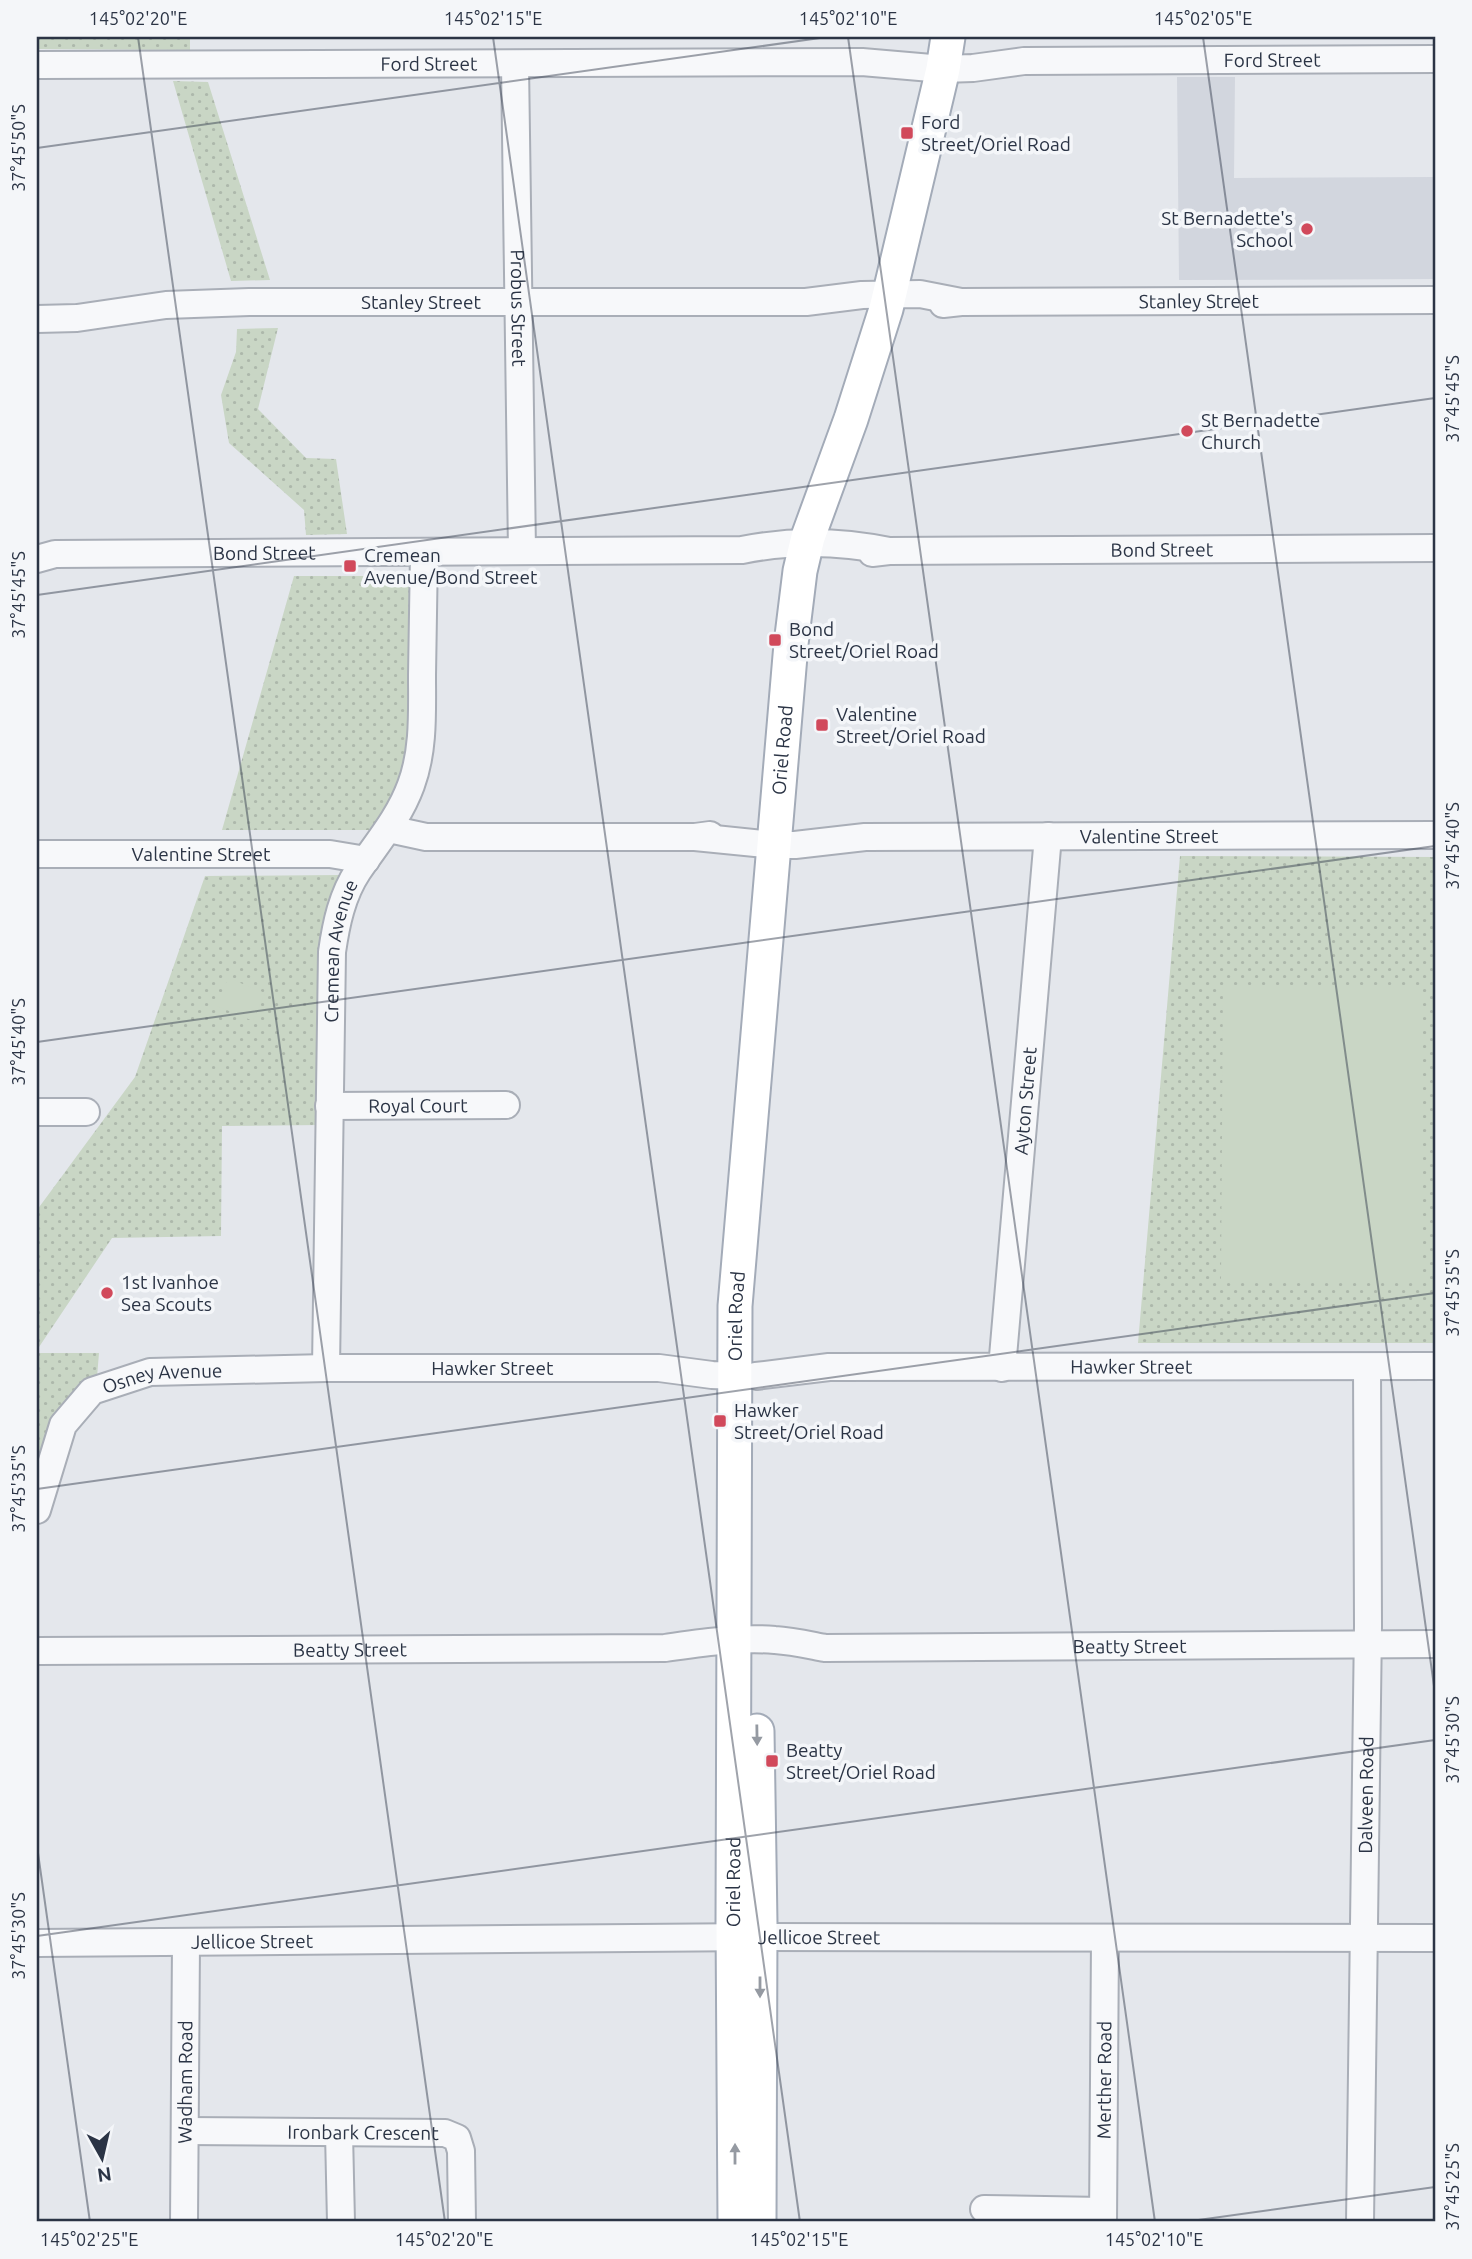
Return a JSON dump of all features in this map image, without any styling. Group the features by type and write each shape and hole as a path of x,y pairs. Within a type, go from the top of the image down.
{"main road":[{"name":"Oriel Road","path":"760,2222 747,1938 745,1368 761,1230 785,837 813,637 815,551 851,419 888,302 945,53"},
{"name":"Oriel Road","path":"735,2222 747,1938"}],"street":[{"name":"Ford Street","path":"37,65 862,62 945,53 973,68 1024,61 1435,59"},
{"name":"Probus Street","path":"515,65 522,551"},
{"name":"Stanley Street","path":"37,319 77,318 166,305 249,302 806,302 859,309 888,302 916,308 961,302 1435,300"},
{"name":"Bond Street","path":"37,559 55,554 742,550 770,544 815,551 848,544 889,551 1435,548"},
{"name":"Cremean Avenue","path":"326,1368 332,952 340,912 356,874 389,829 408,794 420,753 424,552"},
{"name":"Valentine Street","path":"389,829 426,837 785,837 816,828 865,837 1435,835"},
{"name":"Ayton Street","path":"1002,1368 1048,836"},
{"name":"Valentine Street","path":"37,855 330,854 366,860"},
{"name":"Royal Court","path":"329,1106 506,1105"},
{"path":"37,1112 86,1112"},
{"name":"Hawker Street","path":"326,1368 659,1368 712,1361 745,1368 776,1359 829,1367 1435,1366"},
{"name":"Dalveen Road","path":"1360,2222 1367,1645 1367,1367"},
{"name":"Osney Avenue","path":"37,1510 63,1425 92,1391 150,1372 326,1368"},
{"name":"Beatty Street","path":"37,1651 746,1649 777,1640 825,1648 1435,1644"},
{"name":"Jellicoe Street","path":"37,1943 747,1938 1435,1938"},
{"name":"Merther Road","path":"1103,2216 1105,1939"},
{"name":"Wadham Road","path":"184,2222 186,1943"},
{"name":"Ironbark Crescent","path":"185,2131 445,2133 457,2138 461,2151 461,2222"},
{"path":"339,2133 341,2222"},
{"path":"984,2209 1103,2216"}],"shaded area":[{"name":"St Bernadette's School","path":"1177,77 1235,77 1234,178 1435,177 1435,279 1179,280"}],"green space":[{"path":"37,37 190,37 190,50 37,49"},
{"path":"173,81 208,82 270,280 231,281"},
{"path":"278,328 258,409 306,458 336,459 347,534 306,535 304,510 229,443 221,395 236,352 237,329"},
{"path":"294,576 409,576 414,590 412,752 387,812 374,830 222,830"},
{"path":"1180,856 1435,857 1435,1343 1138,1343"},
{"path":"340,875 342,881 321,1125 222,1126 221,1236 112,1238 37,1350 37,1210 135,1077 205,876"},
{"path":"228,978 265,993 253,1021 217,1006"},
{"path":"1223,985 1422,985 1422,1279 1221,1279"},
{"path":"37,1353 99,1353 97,1377 37,1483"}],"place":[{"name":"Ford Street/Oriel Road","path":"907,133"},
{"name":"St Bernadette's School","path":"1307,229"},
{"name":"St Bernadette Church","path":"1187,431"},
{"name":"Cremean Avenue/Bond Street","path":"350,566"},
{"name":"Bond Street/Oriel Road","path":"775,640"},
{"name":"Valentine Street/Oriel Road","path":"822,725"},
{"name":"1st Ivanhoe Sea Scouts","path":"107,1293"},
{"name":"Hawker Street/Oriel Road","path":"720,1421"},
{"name":"Beatty Street/Oriel Road","path":"772,1761"}]}
